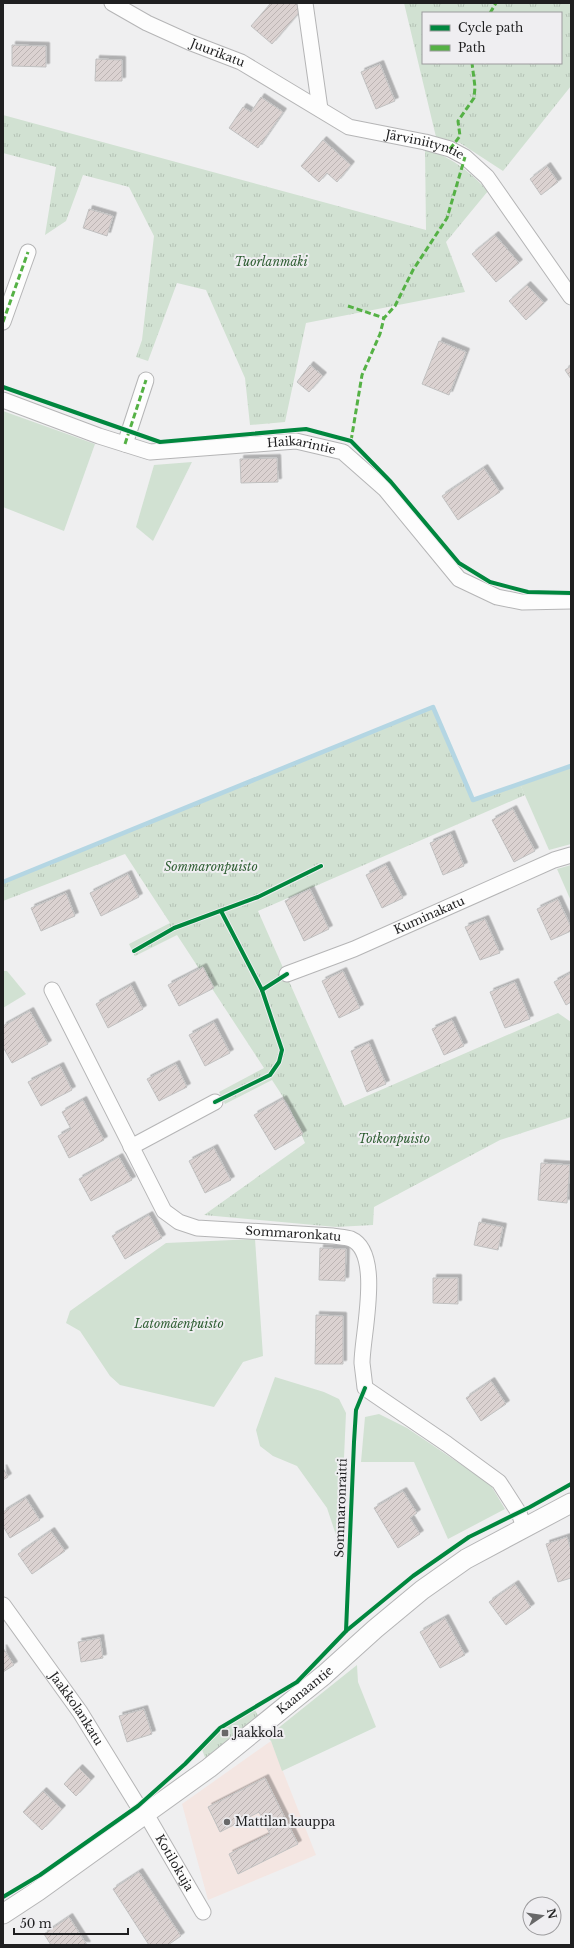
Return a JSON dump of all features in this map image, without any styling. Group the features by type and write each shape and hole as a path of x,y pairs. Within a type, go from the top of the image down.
{"street":[{"name":"Juurikatu","path":"112,3 154,27 241,62 320,109"},
{"path":"305,3 320,109"},
{"name":"Järviniityntie","path":"320,109 349,127 425,142 450,149 465,157 487,177 571,297"},
{"path":"3,322 28,252"},
{"path":"125,444 146,380"},
{"name":"Haikarintie","path":"3,400 99,436 150,452 296,441 343,452 385,488 459,579 497,597 522,602 571,601"},
{"name":"Kuminakatu","path":"287,974 354,949 554,860 571,855"},
{"name":"Sommaronkatu","path":"52,990 164,1211 179,1222 198,1228 352,1239 361,1248 368,1263 370,1282 362,1362 365,1388 447,1444 499,1482 519,1513 524,1527"},
{"path":"131,1147 215,1102"},
{"name":"Kaanaantie","path":"3,1914 38,1891 209,1768 324,1675 375,1629 422,1590 466,1559 571,1503"},
{"name":"Jaakkolankatu","path":"3,1605 80,1712 138,1806 146,1814"},
{"name":"Kotilokuja","path":"146,1814 203,1912"}],"shaded area":[{"path":"271,1741 316,1855 208,1900 182,1804"}],"green space":[{"path":"404,3 571,3 571,86 503,171 460,143 436,137"},
{"name":"Tuorlanmäki","path":"3,115 426,230 425,148 452,160 474,177 488,191 446,242 465,292 306,323 285,422 250,425 245,378 206,290 177,283 148,361 136,357 142,340 154,236 129,187 83,175 66,221 45,235 56,167 3,153"},
{"path":"3,411 95,444 64,531 3,507"},
{"path":"192,462 153,541 136,527 154,465"},
{"name":"Sommaronpuisto","path":"433,707 473,800 520,784 525,795 258,911 344,1106 558,1013 571,1022 571,1117 500,1140 374,1207 373,1225 336,1227 204,1215 305,1143 289,1106 272,1080 225,1104 219,1092 264,1068 177,935 135,956 129,944 170,923 125,854 3,901 3,882"},
{"path":"571,766 571,844 549,850 520,784"},
{"path":"571,865 571,901 557,869"},
{"path":"3,971 7,971 26,994 3,1008"},
{"name":"Latomäenpuisto","path":"255,1239 263,1356 243,1362 214,1407 120,1385 110,1376 80,1331 66,1323 70,1311 166,1243"},
{"path":"275,1377 324,1392 339,1399 346,1413 340,1547 327,1508 297,1466 273,1456 260,1446 256,1430"},
{"path":"379,1414 407,1428 490,1484 505,1509 448,1539 414,1462 361,1462 365,1417"},
{"path":"357,1665 358,1682 376,1727 282,1771 271,1741 267,1737"},
{"path":"254,1708 263,1725 209,1768 201,1747 220,1728"}],"building":[{"path":"271,3 295,3 302,9 272,44 251,26"},
{"path":"12,45 46,46 46,67 12,66"},
{"path":"96,59 122,60 122,81 95,81"},
{"path":"380,64 395,101 376,109 361,72"},
{"path":"261,97 283,112 258,148 229,128 243,107 251,112"},
{"path":"323,140 351,165 337,182 327,173 319,182 301,166"},
{"path":"547,166 558,182 541,195 530,179"},
{"path":"89,209 113,216 107,236 83,228"},
{"path":"495,235 519,263 496,282 472,254"},
{"path":"527,285 544,303 526,320 509,301"},
{"path":"439,341 466,352 449,395 422,384"},
{"path":"310,365 323,376 309,392 297,382"},
{"path":"571,366 571,379 565,370"},
{"path":"277,458 278,482 241,483 240,459"},
{"path":"484,468 500,492 458,520 442,496"},
{"path":"513,809 535,851 514,862 492,820"},
{"path":"451,834 464,866 443,875 430,843"},
{"path":"386,865 403,898 382,908 366,875"},
{"path":"128,874 139,897 101,916 90,893"},
{"path":"310,889 329,929 304,941 285,901"},
{"path":"66,893 75,916 41,931 31,908"},
{"path":"558,899 571,927 571,931 551,940 537,909"},
{"path":"485,919 500,953 480,960 465,927"},
{"path":"203,967 214,988 179,1006 168,985"},
{"path":"343,971 360,1008 339,1018 322,981"},
{"path":"571,973 571,1002 566,1005 554,982"},
{"path":"515,982 530,1019 505,1028 490,992"},
{"path":"131,985 143,1009 108,1028 96,1004"},
{"path":"30,1011 48,1044 12,1063 3,1047 3,1026"},
{"path":"452,1020 464,1046 444,1055 432,1029"},
{"path":"214,1022 230,1053 205,1066 189,1035"},
{"path":"369,1043 386,1084 367,1092 351,1051"},
{"path":"176,1064 187,1087 159,1101 147,1079"},
{"path":"60,1066 72,1090 41,1106 28,1082"},
{"path":"283,1099 303,1134 275,1150 254,1115"},
{"path":"83,1100 104,1140 69,1158 58,1136 71,1129 62,1112"},
{"path":"214,1148 231,1180 205,1193 189,1161"},
{"path":"119,1157 132,1180 91,1201 79,1179"},
{"path":"541,1163 570,1165 567,1203 538,1200"},
{"path":"149,1215 162,1238 125,1259 112,1236"},
{"path":"479,1222 503,1227 498,1250 474,1245"},
{"path":"320,1248 346,1249 345,1281 319,1280"},
{"path":"433,1278 458,1278 458,1304 433,1303"},
{"path":"316,1315 343,1316 343,1364 315,1364"},
{"path":"491,1381 506,1404 481,1421 466,1398"},
{"path":"3,1468 8,1477 3,1480"},
{"path":"403,1491 417,1513 410,1518 420,1534 398,1548 374,1508"},
{"path":"26,1498 40,1520 10,1538 3,1526 3,1512"},
{"path":"51,1531 65,1551 32,1574 18,1554"},
{"path":"567,1537 571,1550 571,1578 558,1582 546,1544"},
{"path":"515,1584 531,1607 506,1625 489,1602"},
{"path":"445,1618 465,1655 440,1668 420,1632"},
{"path":"100,1638 103,1658 81,1662 78,1642"},
{"path":"3,1648 14,1665 3,1672"},
{"path":"144,1709 152,1734 127,1742 119,1716"},
{"path":"79,1768 91,1780 76,1796 64,1784"},
{"name":"Mattilan kauppa","path":"265,1778 298,1844 238,1874 229,1854 270,1834 259,1812 220,1832 208,1807"},
{"path":"43,1791 62,1809 42,1830 23,1812"},
{"path":"139,1872 181,1936 168,1945 149,1945 113,1889"},
{"path":"69,1917 87,1945 51,1945 44,1934"}],"waterway":[{"path":"3,882 433,707 473,800 571,766"}],"marked path":[{"path":"491,12 496,3"},
{"path":"450,149 460,136 458,121 474,98 475,87 472,64"},
{"path":"351,441 362,375 380,334 384,318 395,306 413,270 447,218 465,157"},
{"path":"3,322 28,252"},
{"path":"348,306 384,318"},
{"path":"125,444 146,380"}],"cycle path":[{"path":"3,387 160,442 306,429 351,441 391,482 459,563 490,582 528,592 571,593"},
{"path":"134,951 174,928 258,897 321,866"},
{"path":"221,911 262,990"},
{"path":"215,1102 270,1075 279,1062 282,1050 262,990 287,974"},
{"name":"Sommaronraitti","path":"346,1631 356,1410 365,1388"},
{"path":"3,1897 40,1875 138,1806 185,1764 220,1728 297,1682 346,1631 413,1576 469,1537 530,1507 571,1484"}],"place":[{"name":"Jaakkola","path":"225,1733"},
{"name":"Mattilan kauppa","path":"227,1822"}],"park label":[{"name":"Totkonpuisto","path":"394,1139"}]}
